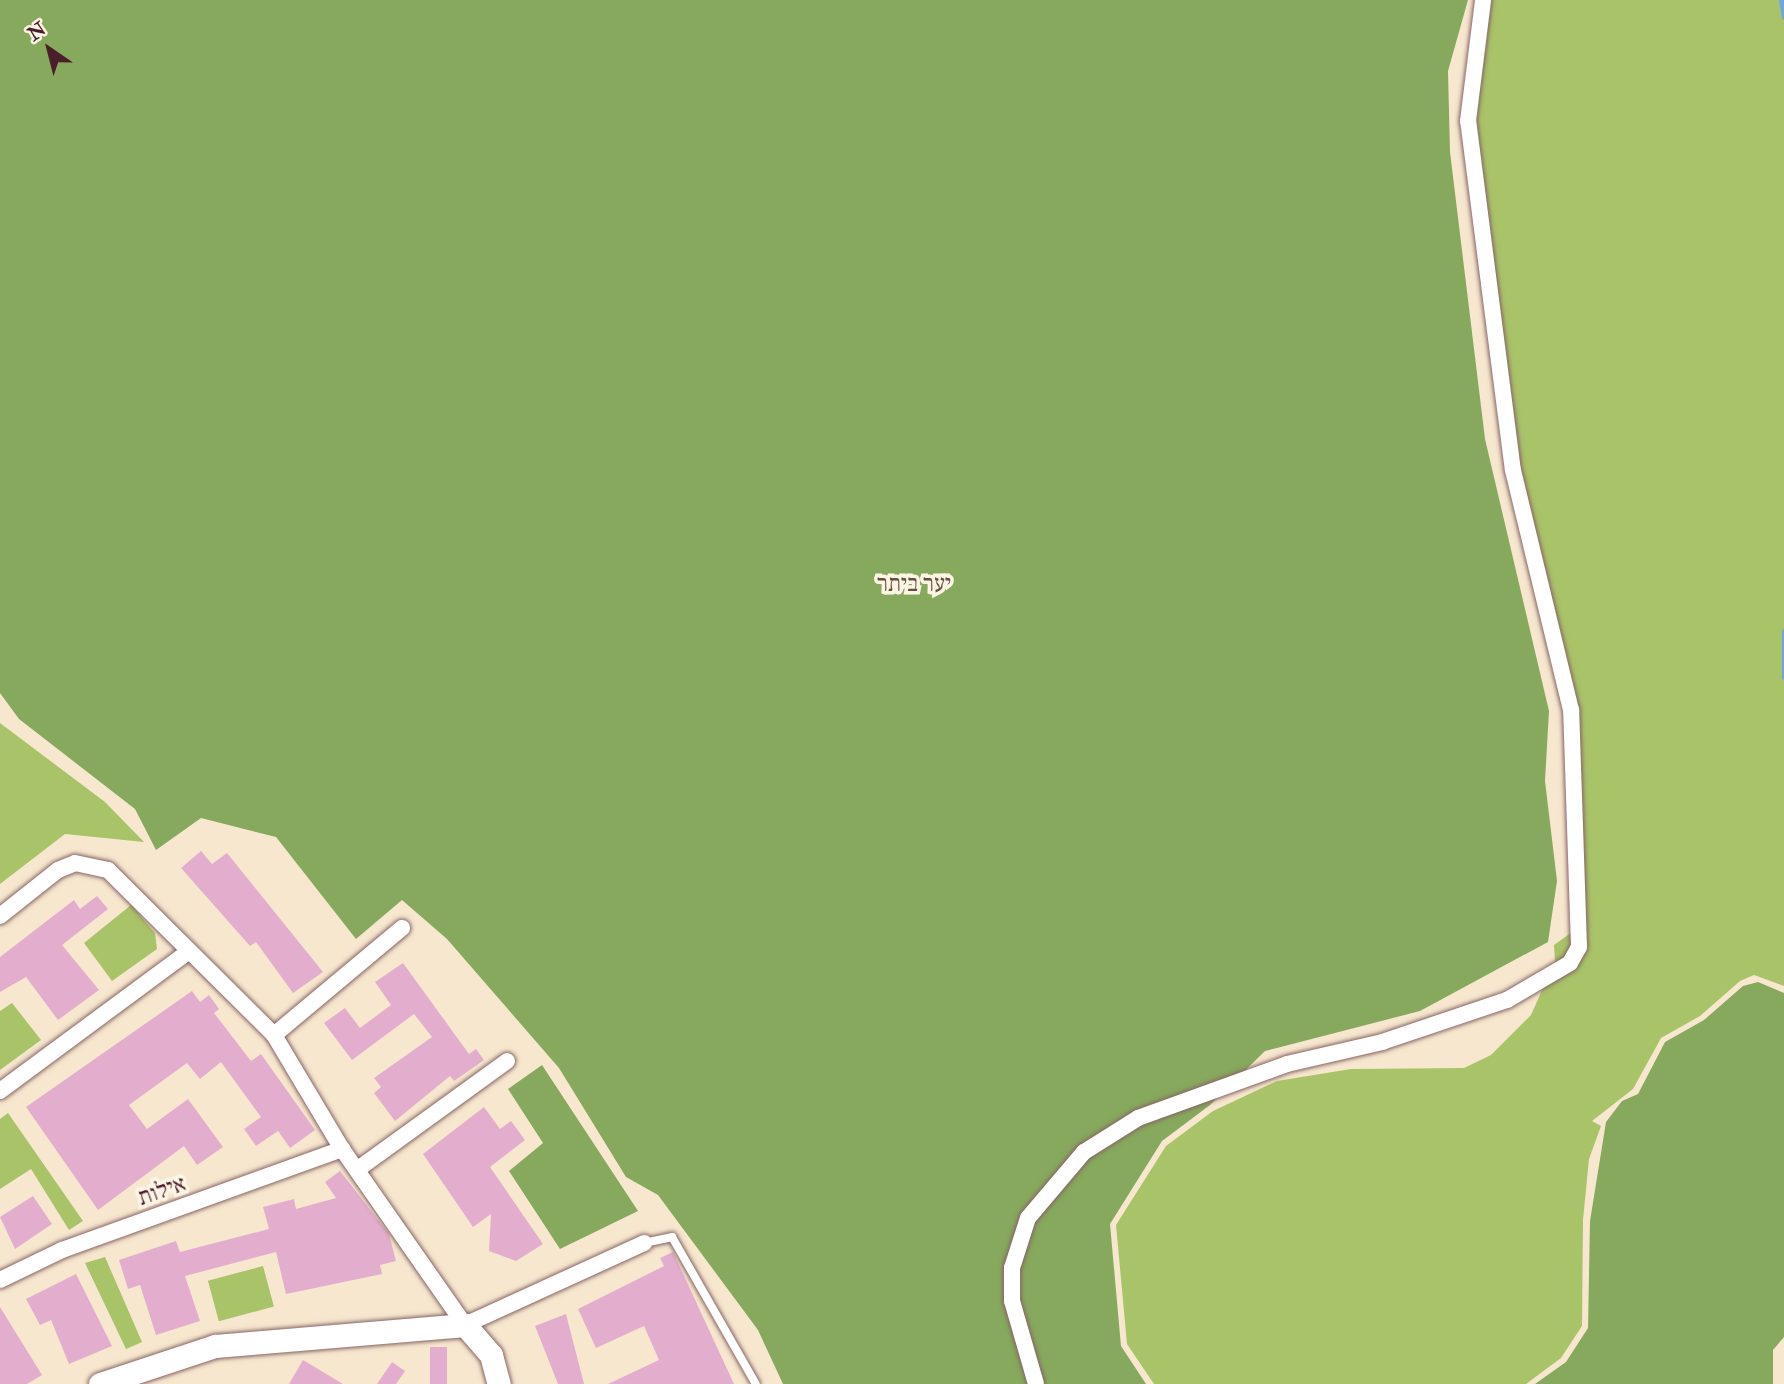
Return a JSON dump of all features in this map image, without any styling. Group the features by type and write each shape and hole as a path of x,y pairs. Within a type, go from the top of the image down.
{"street":[{"path":"1036,1384 1012,1301 1014,1258 1028,1218 1084,1152 1138,1118 1250,1078 1507,1000 1570,963 1579,947 1571,710 1513,471 1468,121 1483,0"},
{"path":"0,916 58,870 92,865 122,883 188,952 274,1035 342,1149 466,1325 491,1355 499,1384"},
{"path":"274,1035 402,928"},
{"path":"0,1091 188,952"},
{"path":"358,1169 507,1060"},
{"name":"אילות","path":"0,1280 62,1250 342,1149"},
{"path":"100,1384 215,1346 400,1325 466,1325 644,1243"}],"lane":[{"path":"644,1243 672,1237 756,1384"}],"green space":[{"name":"יער ביתר","path":"0,0 1468,0 1448,71 1450,152 1485,439 1549,711 1545,781 1557,881 1548,942 1420,1011 1265,1051 1210,1105 1162,1141 1110,1224 1121,1346 1146,1384 783,1384 758,1330 658,1195 626,1177 559,1068 447,939 402,900 356,939 276,837 201,818 156,850 135,809 19,719 0,693"},
{"path":"1487,0 1784,0 1784,986 1754,975 1740,981 1700,1016 1661,1038 1633,1089 1592,1121 1601,1126 1589,1159 1583,1220 1582,1326 1561,1358 1526,1384 1154,1384 1127,1344 1116,1225 1166,1146 1213,1111 1277,1081 1351,1069 1464,1068 1491,1055 1531,1015 1555,961 1554,945 1578,928 1585,888 1574,708 1510,431 1478,148 1473,71"},
{"path":"0,723 105,802 144,842 65,834 0,884"},
{"path":"131,905 155,933 157,949 112,981 84,943"},
{"path":"1758,982 1784,993 1784,1337 1773,1350 1773,1384 1535,1384 1566,1362 1588,1328 1590,1221 1606,1122 1622,1101 1638,1094 1665,1042 1704,1020 1743,986"},
{"path":"12,1003 41,1040 0,1070 0,1011"},
{"path":"542,1065 638,1211 560,1249 509,1171 543,1143 508,1089"},
{"path":"8,1113 83,1221 69,1230 31,1169 0,1189 0,1119"},
{"path":"105,1257 142,1342 126,1349 85,1263"},
{"path":"263,1266 274,1307 219,1321 208,1281"}],"building":[{"path":"201,851 212,864 227,853 323,972 293,993 256,942 250,946 181,868"},
{"path":"97,896 108,909 62,945 99,990 58,1020 26,977 0,992 0,957 74,900 80,909"},
{"path":"403,963 469,1054 476,1049 484,1060 454,1081 450,1076 395,1121 374,1093 381,1087 374,1078 432,1037 414,1014 352,1060 324,1023 345,1008 360,1028 391,1005 375,982"},
{"path":"192,991 200,1002 209,995 219,1009 214,1013 251,1061 261,1054 315,1130 290,1148 278,1131 256,1146 244,1129 261,1117 221,1062 200,1079 187,1063 129,1105 147,1129 188,1099 223,1147 197,1165 184,1146 98,1210 26,1107"},
{"path":"484,1107 500,1129 511,1121 525,1140 490,1167 543,1244 516,1261 489,1251 491,1214 473,1227 423,1154"},
{"path":"340,1171 389,1234 396,1261 380,1265 382,1274 286,1294 276,1252 185,1276 200,1321 156,1335 140,1285 128,1289 119,1260 176,1241 180,1252 269,1229 263,1207 294,1199 296,1209 336,1198 325,1182"},
{"path":"33,1196 52,1224 15,1249 0,1217"},
{"path":"673,1252 734,1384 608,1384 659,1360 644,1326 596,1348 578,1309 664,1266 660,1258"},
{"path":"76,1274 112,1346 69,1364 51,1320 40,1325 26,1299"},
{"path":"0,1307 42,1375 27,1384 0,1384"},
{"path":"566,1314 584,1384 558,1384 535,1326"},
{"path":"430,1347 447,1347 447,1384 430,1384"},
{"path":"303,1360 343,1384 289,1384"},
{"path":"392,1362 405,1371 396,1384 377,1384"}],"waterway":[{"path":"1781,0 1784,17"},
{"path":"1784,631 1784,677"}]}
